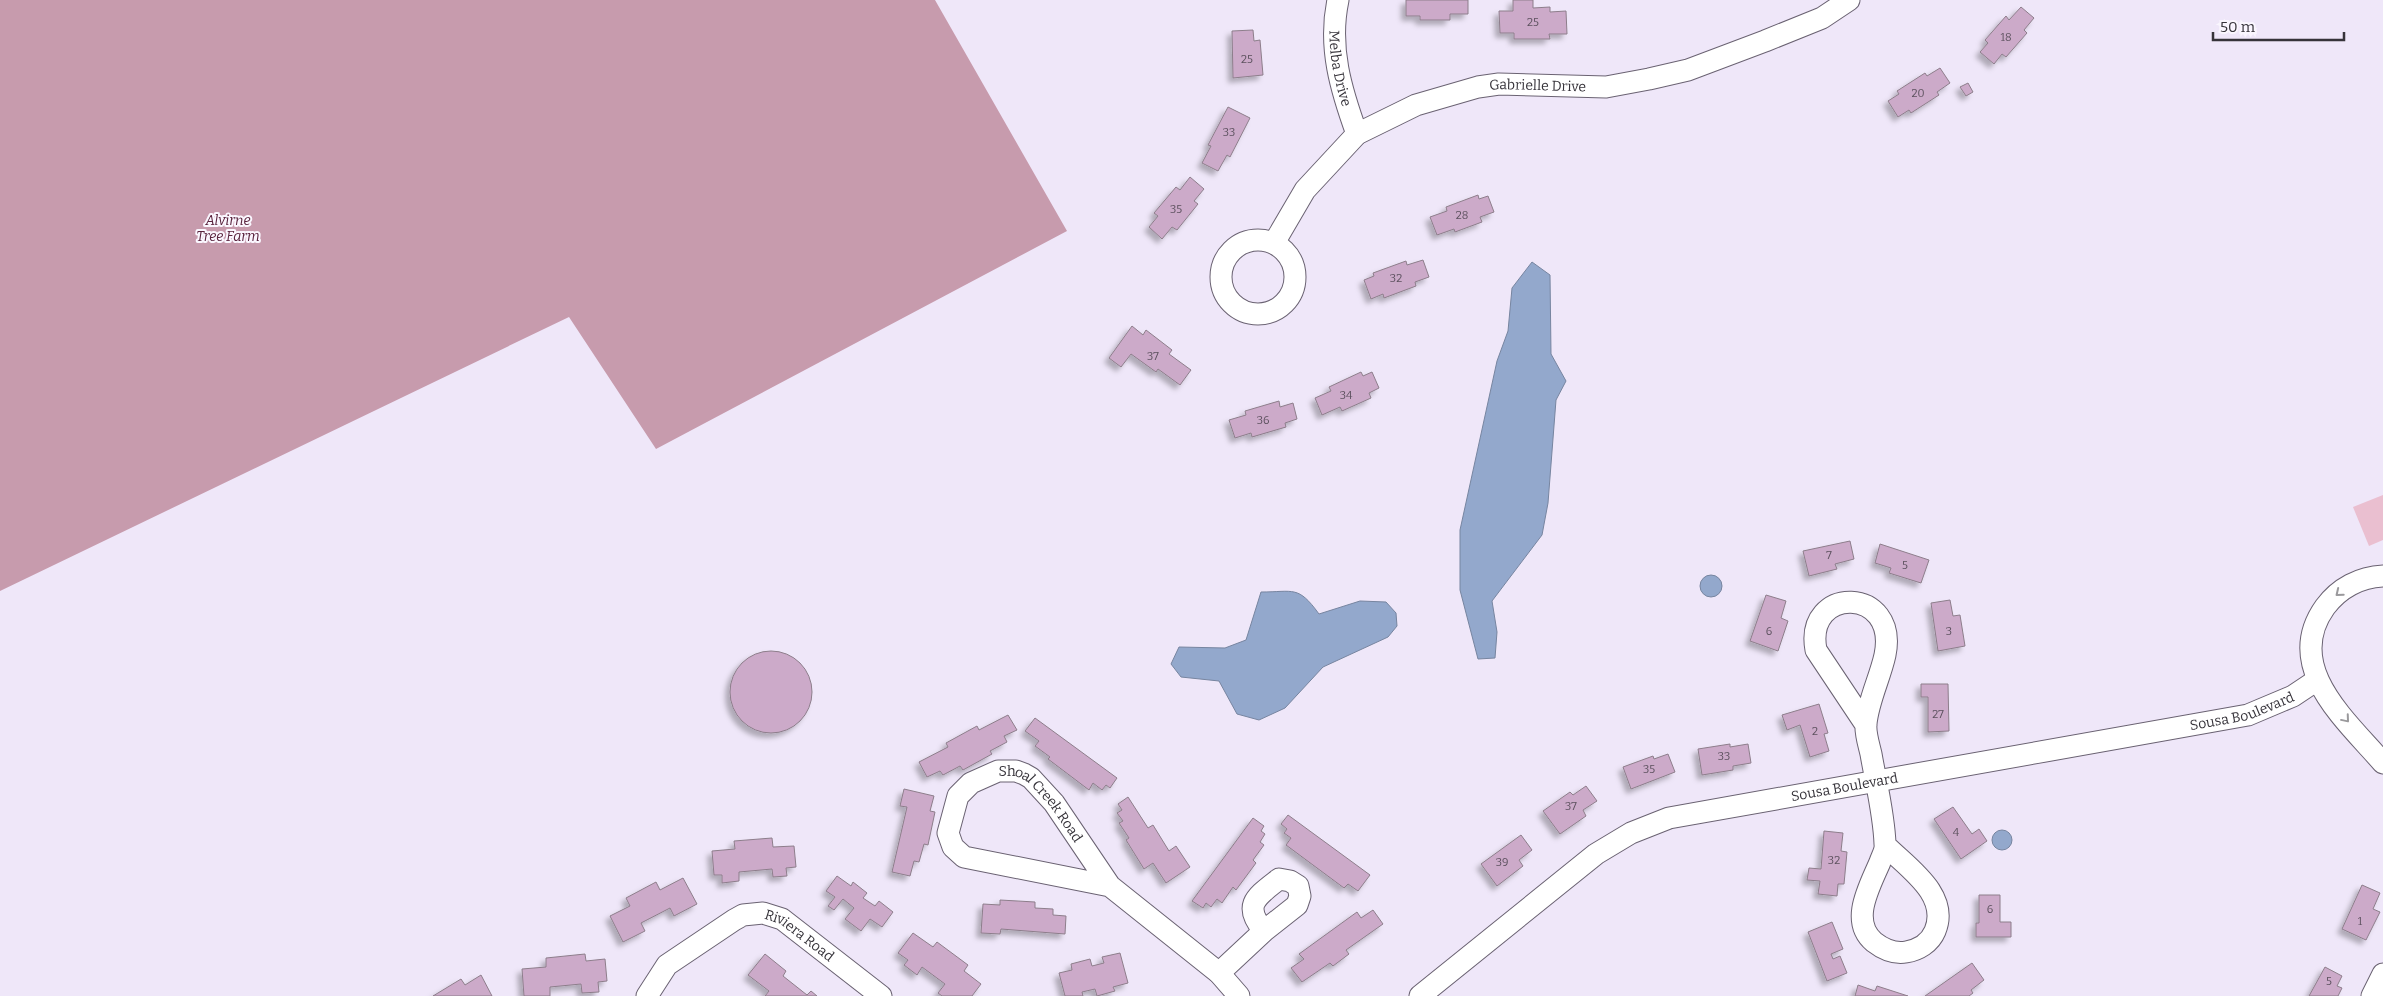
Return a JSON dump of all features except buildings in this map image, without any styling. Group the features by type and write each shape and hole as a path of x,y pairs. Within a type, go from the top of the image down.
{"street":[{"name":"Melba Drive","path":"1338,0 1335,16 1335,57 1343,96 1357,134"},
{"name":"Gabrielle Drive","path":"1274,243 1305,190 1357,134 1416,105 1478,87 1499,84 1606,87 1688,70 1822,18 1849,0"},
{"path":"2383,576 2367,578 2339,592 2323,610 2313,632 2311,647 2312,664 2317,680 2325,695 2383,764"},
{"path":"1866,725 1885,656 1887,632 1879,616 1866,605 1855,602 1843,602 1832,607 1822,615 1816,626 1814,638 1816,650 1866,725 1876,782 1886,846 1864,902 1862,916 1865,929 1871,939 1880,947 1892,952 1904,953 1916,950 1930,939 1938,922 1939,910 1936,898 1928,888 1886,846"},
{"name":"Sousa Boulevard","path":"1420,996 1596,854 1631,833 1669,818 2248,715 2293,696 2317,680"},
{"name":"Shoal Creek Road","path":"1110,886 964,857 953,847 948,833 958,796 971,783 998,771 1016,771 1031,778 1054,803 1110,886 1219,973 1239,996"},
{"name":"Riviera Road","path":"647,996 659,976 677,957 743,915 763,913 773,914 790,924 881,996"},
{"path":"1219,973 1264,931"},
{"path":"2372,996 2383,974"}],"shaded area":[{"path":"2383,495 2383,540 2369,546 2353,507"}],"green space":[{"name":"Alvirne Tree Farm","path":"0,0 935,0 1067,231 656,449 569,317 0,591"}],"water":[{"path":"1532,262 1550,275 1551,354 1566,381 1556,400 1548,503 1542,535 1492,601 1497,632 1495,658 1478,659 1460,590 1460,530 1497,361 1508,331 1512,288"},
{"path":"1711,575 1719,578 1722,586 1719,594 1711,597 1703,594 1700,586 1703,578"},
{"path":"1261,592 1295,592 1306,598 1319,614 1360,601 1386,602 1396,613 1397,626 1388,637 1323,667 1285,708 1259,720 1237,714 1219,681 1181,677 1171,664 1179,647 1225,648 1246,640"},
{"path":"2002,830 2009,833 2012,840 2009,847 2002,850 1995,847 1992,840 1995,833"}]}
